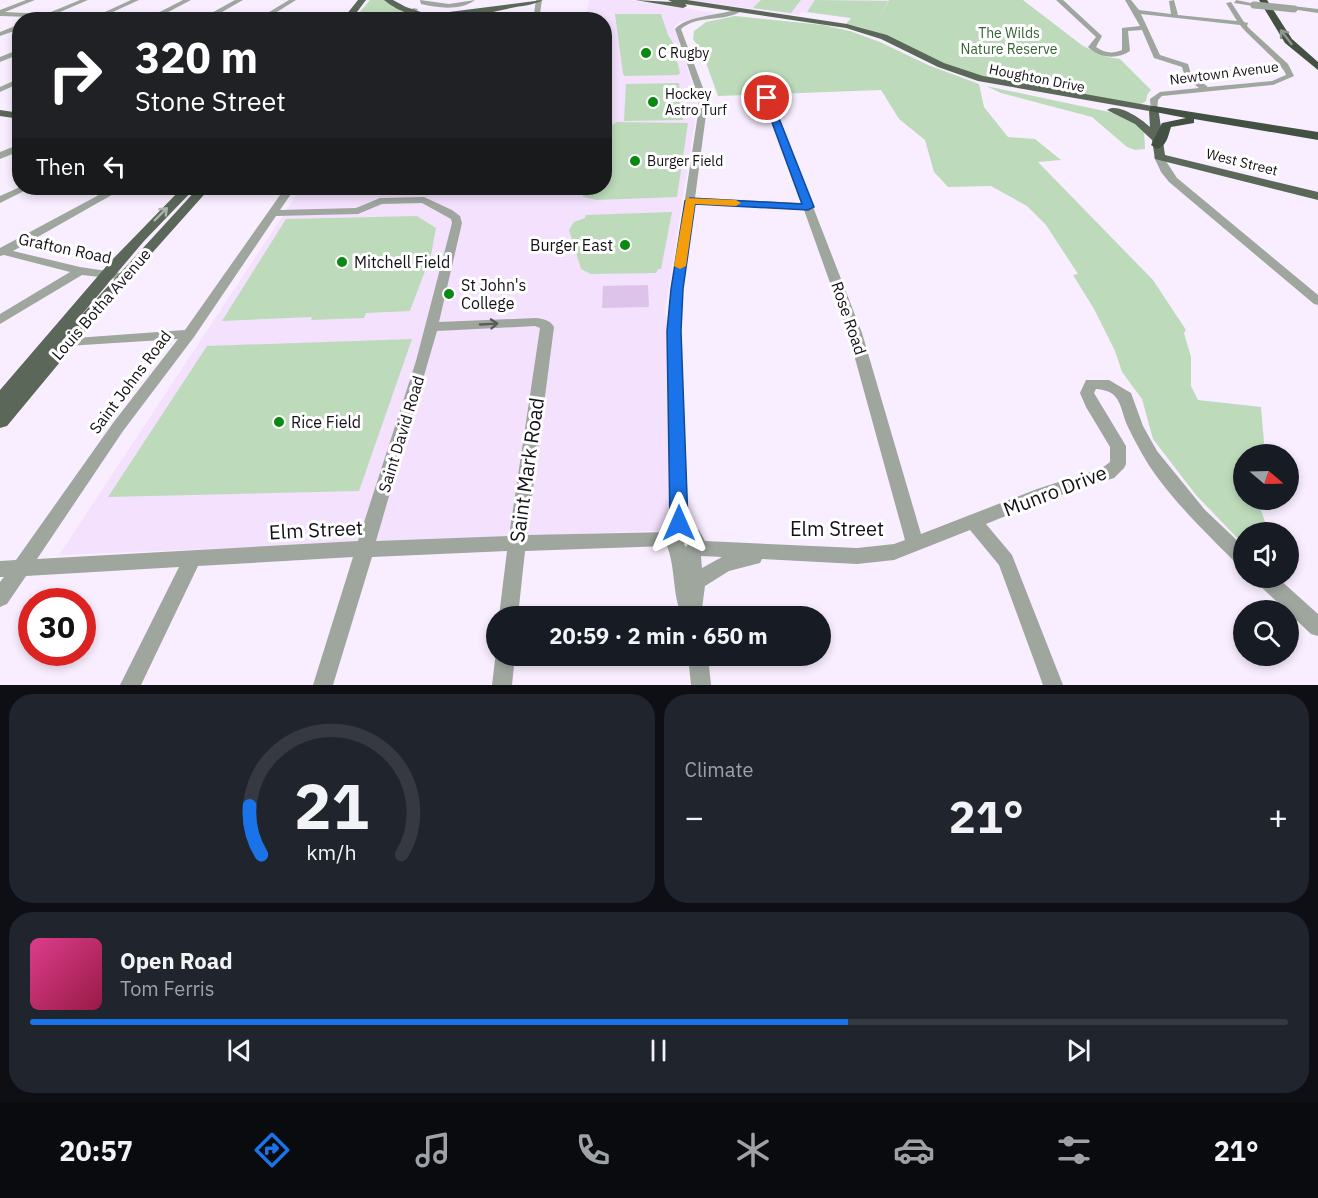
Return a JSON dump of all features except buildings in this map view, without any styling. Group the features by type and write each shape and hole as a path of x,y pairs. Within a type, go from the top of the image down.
{"highway":[{"path":"1275,0 1298,38 1316,60"},
{"path":"1257,3 1288,41 1316,60"},
{"path":"1154,109 1210,123 1318,138"},
{"path":"1154,109 1318,138"},
{"path":"1157,146 1165,127 1171,123 1210,123"}],"main road":[{"path":"352,12 362,0"},
{"path":"388,0 397,6 426,12"},
{"path":"396,0 414,10"},
{"path":"396,0 415,6 445,9 539,0"},
{"name":"Houghton Drive","path":"639,0 847,26 884,37 941,65 981,79 1154,109"},
{"path":"656,0 716,10"},
{"name":"Houghton Drive","path":"673,0 851,29 880,39 936,67 971,80 1085,102 1154,109"},
{"path":"485,12 521,1"},
{"path":"468,12 521,1"},
{"path":"487,12 521,1"},
{"path":"1085,102 1133,118 1157,146"},
{"path":"1154,109 1157,146"},
{"name":"West Street","path":"1157,146 1318,196"},
{"name":"Louis Botha Avenue","path":"0,402 52,343 106,275 155,220 182,195"},
{"name":"Louis Botha Avenue","path":"0,421 123,277 198,195"},
{"path":"163,234 206,195"}],"street":[{"path":"0,13 32,0"},
{"path":"54,12 85,0"},
{"path":"109,12 136,0"},
{"path":"163,12 188,0"},
{"path":"217,12 240,0"},
{"path":"273,12 293,0"},
{"path":"423,0 424,4 454,4 468,3 472,0"},
{"path":"1059,0 1100,37 1092,47 1097,52 1123,53 1126,51 1124,30 1143,28"},
{"path":"1128,0 1137,12 1157,56 1183,65 1188,75 1206,90"},
{"path":"1172,1 1175,16"},
{"path":"1244,25 1233,4 1257,3 1318,12"},
{"path":"687,606 685,544 679,485 674,331 677,289 703,103 678,27 687,22 738,11"},
{"path":"1137,12 1244,25"},
{"name":"Newtown Avenue","path":"1154,109 1156,96 1160,94 1283,81 1291,74 1244,25"},
{"name":"Rose Road","path":"767,98 855,333 915,544"},
{"path":"1157,146 1170,177 1318,301"},
{"path":"1,252 106,195"},
{"name":"Saint Johns Road","path":"0,598 118,427 189,334 285,195"},
{"name":"Saint David Road","path":"273,213 358,211 380,201 424,200 453,216 457,222 423,361 323,685"},
{"path":"690,201 808,207"},
{"path":"1215,214 1232,214"},
{"name":"Grafton Road","path":"1,252 80,271 123,277"},
{"path":"0,320 80,271"},
{"name":"Saint Mark Road","path":"432,327 535,321 545,324 548,329 516,543 510,606"},
{"path":"67,342 189,334"},
{"name":"Munro Drive","path":"915,544 1117,467 1120,460 1118,446 1090,402 1087,393 1091,384 1104,384 1119,390 1128,401 1135,426 1146,447 1180,493 1233,549"},
{"path":"974,522 1006,561 1053,685"},
{"name":"Elm Street","path":"0,569 516,543 634,541 659,547 685,544 744,552 757,550 857,556 894,552 915,544"},
{"path":"685,544 696,581 695,606"},
{"path":"696,581 725,564 783,552"},
{"path":"130,685 193,558"},
{"path":"1276,588 1318,627"},
{"path":"502,685 504,666"},
{"path":"699,666 701,685"}],"shaded area":[{"name":"St John's College","path":"589,0 628,0 723,14 680,22 674,27 698,102 665,311 668,327 674,530 59,555 296,195 612,195 612,12 587,12"},
{"path":"688,0 889,0 879,20 873,21 802,12 799,15"},
{"path":"648,285 649,307 602,308 603,286"}],"green space":[{"path":"370,0 386,0 392,6 406,12 360,12"},
{"path":"761,0 801,0 791,13 753,8"},
{"name":"The Wilds Nature Reserve","path":"815,0 888,1 878,20 889,0 1023,0 1083,46 1107,57 1120,59 1151,90 1146,101 1141,104 1038,88 973,74 887,37 846,24 851,18 807,12"},
{"path":"615,14 661,14 673,43 680,73 678,75 625,76"},
{"name":"The Wilds Nature Reserve","path":"735,16 823,25 850,31 880,42 928,65 979,84 984,107 1008,137 1035,139 1061,160 1038,162 1153,280 1186,330 1184,333 1191,357 1191,386 1198,400 1261,407 1264,444 1233,444 1233,510 1261,510 1265,522 1233,522 1233,534 1196,495 1153,439 1142,399 1122,372 1115,351 1094,309 1073,275 1078,274 1046,225 1027,206 991,186 948,187 934,172 925,140 899,119 881,90 718,96 702,52 693,39 694,31 706,22"},
{"name":"Hockey Astro Turf","path":"679,83 683,120 624,121 626,84"},
{"path":"986,86 1128,118 1144,130 1145,149 1135,150 1127,147 1092,117 1001,93"},
{"path":"617,122 688,123 677,197 597,200 583,197 583,195 612,195 612,125"},
{"path":"672,212 661,269 658,269 656,273 591,274 581,269 569,230 574,222 585,218 586,215"},
{"name":"Mitchell Field","path":"417,216 436,228 431,255 410,311 366,313 364,318 311,320 312,317 222,321 286,219"},
{"name":"Rice Field","path":"412,339 359,491 108,497 207,346"}],"slow traffic":[{"path":"680,266 690,201 736,203"}],"place":[{"name":"C Rugby","path":"646,53"},
{"name":"Hockey Astro Turf","path":"653,102"},
{"name":"Burger Field","path":"635,161"},
{"name":"Burger East","path":"625,245"},
{"name":"Mitchell Field","path":"342,262"},
{"name":"St John's College","path":"449,294"},
{"name":"Rice Field","path":"279,422"}],"route":[{"path":"679,523 674,331 675,304 690,201 808,207 767,98"}]}
